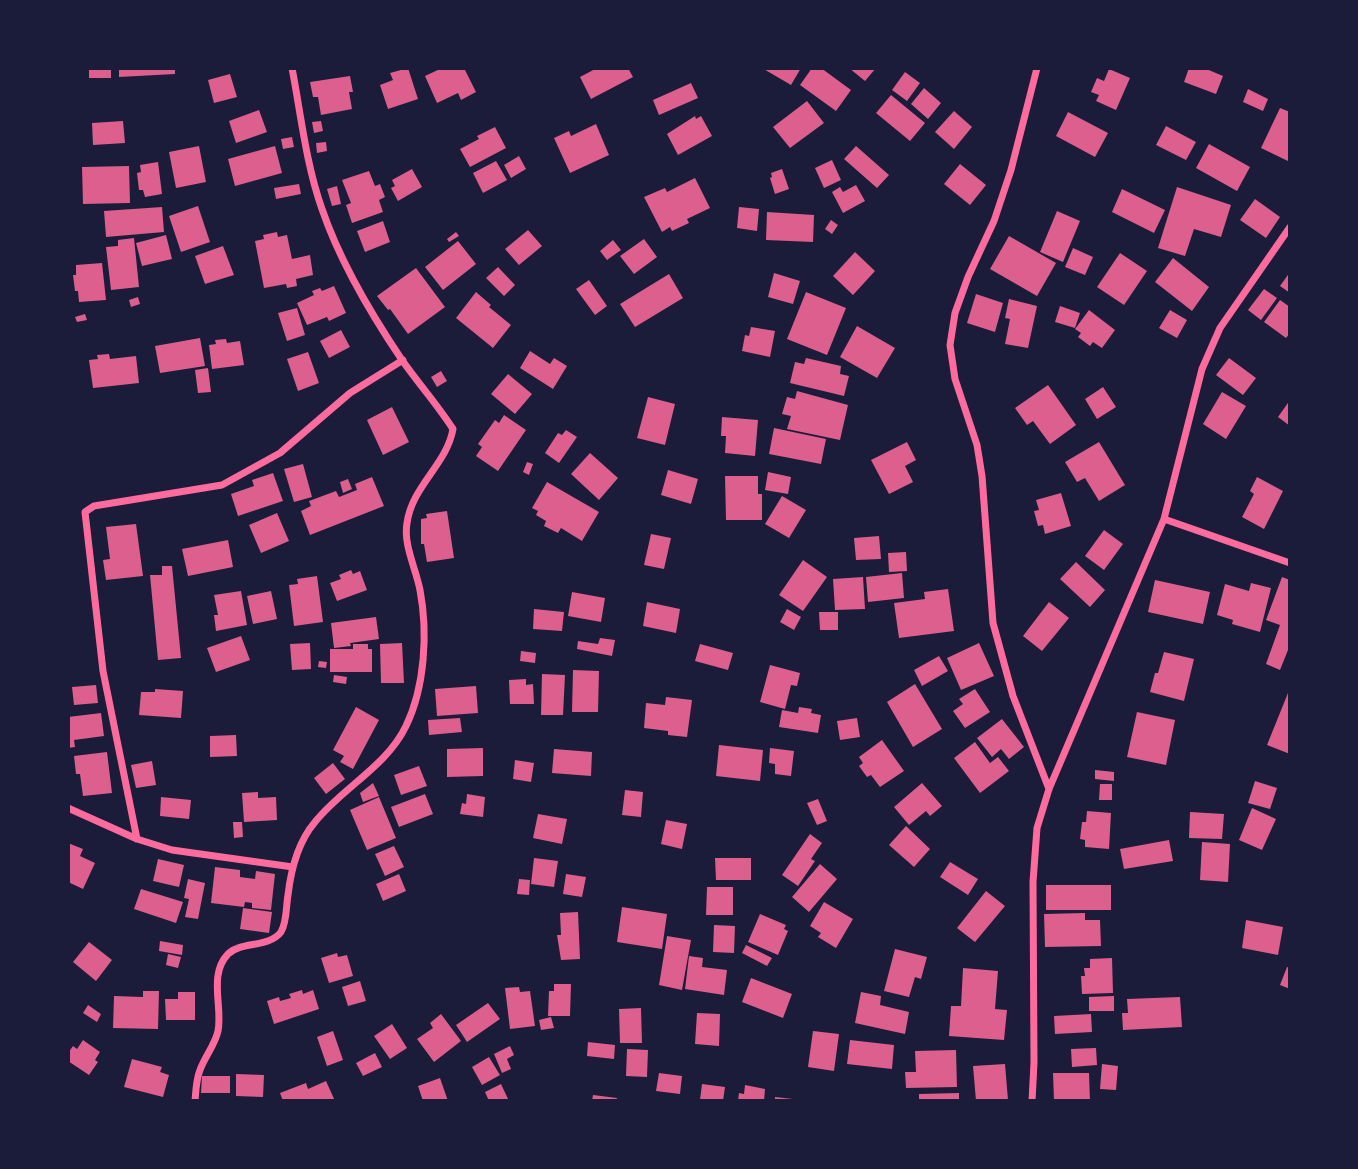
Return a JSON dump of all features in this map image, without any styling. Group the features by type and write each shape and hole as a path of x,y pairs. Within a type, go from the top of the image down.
{"street":[{"path":"195,1101 201,1068 219,1030 216,989 220,967 226,956 233,950 272,939 281,931 293,867 304,836 316,820 396,742 406,726 415,698 423,635 421,591 406,527 410,506 446,451 453,429 403,360 352,276 322,211 292,68"},
{"path":"1037,68 1011,170 994,221 955,313 950,345 955,379 977,445 982,476 993,623 1013,696 1049,789"},
{"path":"1032,1101 1032,882 1037,828 1049,789 1164,519 1188,417 1206,358 1220,328 1290,227"},
{"path":"137,839 103,671 85,512 94,506 222,485 279,453 350,393 403,360"},
{"path":"1164,519 1290,563"},
{"path":"68,808 137,839 195,854 293,867"}],"building":[{"path":"89,68 111,68 111,78 89,78"},
{"path":"119,68 175,68 175,74 119,77"},
{"path":"408,68 418,99 388,109 380,85 393,80 390,73"},
{"path":"442,68 464,68 476,92 461,100 458,93 437,103 425,76"},
{"path":"597,68 628,68 633,77 591,99 580,77"},
{"path":"762,68 801,68 791,85"},
{"path":"812,68 821,68 851,90 836,111 800,85"},
{"path":"849,68 876,68 865,81"},
{"path":"1189,68 1204,68 1223,76 1216,94 1184,82"},
{"path":"1109,69 1130,78 1116,110 1096,101 1099,95 1091,92 1097,78 1104,81"},
{"path":"905,72 920,83 907,101 892,90"},
{"path":"230,74 237,97 214,103 208,80"},
{"path":"350,76 352,109 321,115 318,97 313,97 310,82"},
{"path":"691,83 698,98 659,115 653,100"},
{"path":"924,88 941,103 928,119 911,104"},
{"path":"1248,89 1268,99 1263,111 1243,102"},
{"path":"891,95 925,123 910,141 876,113"},
{"path":"807,101 824,123 790,148 773,127"},
{"path":"1280,108 1290,112 1290,162 1261,148"},
{"path":"259,110 267,132 236,143 229,121"},
{"path":"954,111 972,127 954,149 935,132"},
{"path":"1068,112 1108,133 1095,157 1056,136"},
{"path":"695,116 696,119 701,116 712,136 678,155 667,134"},
{"path":"123,121 125,143 93,145 92,123"},
{"path":"321,121 323,131 314,133 312,122"},
{"path":"596,124 609,155 570,173 554,138 569,131 571,136"},
{"path":"1166,126 1196,142 1186,160 1156,145"},
{"path":"495,127 506,148 470,167 460,149"},
{"path":"292,137 294,147 283,149 281,139"},
{"path":"326,142 327,151 317,153 316,143"},
{"path":"1209,144 1250,167 1237,191 1196,168"},
{"path":"199,146 206,182 176,188 169,152"},
{"path":"275,146 282,173 235,186 228,159"},
{"path":"856,146 889,175 877,188 844,159"},
{"path":"519,156 526,169 511,178 504,165"},
{"path":"832,160 841,180 824,188 815,168"},
{"path":"496,161 507,180 483,193 473,173"},
{"path":"158,162 162,194 145,197 143,190 139,190 137,173 141,172 140,165"},
{"path":"960,164 986,185 970,205 944,184"},
{"path":"129,166 130,203 83,204 82,167"},
{"path":"412,169 422,187 398,201 391,188 395,186 392,180"},
{"path":"782,169 789,189 775,194 771,173"},
{"path":"369,171 375,186 380,184 385,197 379,200 383,212 352,223 346,205 351,203 342,180"},
{"path":"695,178 710,208 687,219 689,223 672,231 670,227 662,232 644,197 665,188 667,192"},
{"path":"299,184 301,194 276,199 274,188"},
{"path":"856,185 865,201 843,213 832,192 840,187 843,192"},
{"path":"337,186 341,204 332,206 327,189"},
{"path":"1177,187 1231,205 1221,237 1194,229 1185,256 1158,248"},
{"path":"1122,189 1165,210 1154,233 1112,212"},
{"path":"1255,199 1280,217 1266,238 1240,220"},
{"path":"198,206 210,242 181,252 169,216"},
{"path":"162,207 164,232 106,237 104,211"},
{"path":"739,207 759,209 757,231 737,228"},
{"path":"1057,211 1080,221 1063,262 1040,252"},
{"path":"767,212 814,215 813,242 766,240"},
{"path":"831,220 838,225 832,234 825,229"},
{"path":"383,221 390,242 365,252 357,231"},
{"path":"528,230 542,246 519,265 505,249"},
{"path":"277,232 278,237 287,235 292,259 310,255 313,275 296,279 297,286 287,288 286,284 264,288 255,241 264,239 263,235"},
{"path":"456,232 459,236 449,242 447,239"},
{"path":"166,235 172,259 142,266 136,243"},
{"path":"1009,236 1056,263 1037,296 990,269"},
{"path":"134,238 139,287 111,290 106,247 118,246 118,240"},
{"path":"644,239 657,257 634,274 620,256"},
{"path":"613,240 621,250 607,260 600,251"},
{"path":"458,241 476,264 443,290 425,267"},
{"path":"223,246 234,275 205,284 195,256"},
{"path":"1073,248 1093,257 1085,275 1065,267"},
{"path":"855,252 875,271 853,295 833,276"},
{"path":"1120,253 1147,271 1124,305 1097,287"},
{"path":"1173,258 1209,287 1192,311 1155,282"},
{"path":"102,263 106,300 79,302 73,275 76,275 76,265"},
{"path":"498,267 515,285 504,296 486,278"},
{"path":"416,268 445,307 408,334 377,296"},
{"path":"1290,272 1290,293 1280,286"},
{"path":"774,273 800,281 793,304 768,297"},
{"path":"669,274 683,298 635,327 620,304"},
{"path":"589,280 607,306 595,315 576,289"},
{"path":"334,286 346,313 329,321 327,317 307,325 297,303 314,295 312,291 320,288 322,291"},
{"path":"1264,289 1277,298 1261,320 1248,310"},
{"path":"476,292 511,325 493,348 456,318"},
{"path":"806,292 846,308 827,355 787,339"},
{"path":"976,294 1003,303 995,332 967,323"},
{"path":"138,297 140,304 131,307 129,300"},
{"path":"1009,299 1037,306 1028,348 1005,344 1010,319 1005,318"},
{"path":"1280,300 1290,307 1290,333 1286,338 1264,322"},
{"path":"1060,306 1080,313 1075,328 1055,322"},
{"path":"297,308 305,335 287,341 278,313"},
{"path":"1089,310 1115,330 1102,348 1093,342 1090,346 1078,337 1081,333 1075,329"},
{"path":"1170,310 1187,320 1177,338 1159,328"},
{"path":"85,314 87,320 77,322 75,317"},
{"path":"857,326 895,348 877,378 840,357"},
{"path":"751,327 775,331 770,357 742,351 745,335 749,336"},
{"path":"341,330 350,347 329,358 320,341"},
{"path":"200,338 205,366 160,373 155,346"},
{"path":"226,339 227,343 240,341 244,365 212,369 209,345 216,344 215,340"},
{"path":"530,351 550,364 554,358 567,366 553,389 520,368"},
{"path":"308,352 319,383 298,391 287,359"},
{"path":"109,354 110,359 136,356 139,383 93,388 89,360 98,359 97,355"},
{"path":"806,358 841,366 840,374 849,376 844,396 790,383 795,362 804,364"},
{"path":"1229,358 1256,378 1243,395 1216,375"},
{"path":"208,368 211,392 198,393 195,370"},
{"path":"441,371 447,381 437,387 431,377"},
{"path":"508,374 532,394 515,414 491,394"},
{"path":"1048,385 1076,425 1050,444 1033,421 1027,425 1015,408"},
{"path":"1103,387 1116,407 1097,419 1085,399"},
{"path":"797,391 848,405 840,440 787,429 791,416 782,414 787,397 795,399"},
{"path":"1222,392 1246,406 1226,439 1203,424"},
{"path":"648,397 675,404 665,445 637,438"},
{"path":"1290,400 1290,426 1278,417"},
{"path":"392,407 409,442 383,455 367,420"},
{"path":"504,415 526,430 498,471 476,456 482,447 478,444 495,420 499,423"},
{"path":"722,417 758,420 755,456 725,453 726,436 721,436"},
{"path":"774,428 826,439 821,464 769,454"},
{"path":"566,430 577,437 559,463 545,453 558,433 562,435"},
{"path":"907,442 916,460 905,466 913,482 889,494 871,460"},
{"path":"1099,442 1125,485 1099,501 1085,478 1077,482 1065,462"},
{"path":"590,453 618,478 599,500 571,474"},
{"path":"527,462 533,464 529,475 523,472"},
{"path":"303,464 312,497 294,502 284,469"},
{"path":"668,470 698,479 691,504 661,495"},
{"path":"768,472 791,477 788,494 765,490"},
{"path":"273,473 283,501 238,516 231,494 254,486 252,480"},
{"path":"725,476 758,476 758,494 762,494 762,520 726,520"},
{"path":"372,477 384,506 310,535 301,511 311,506 309,501 336,491 339,497 357,490 355,484"},
{"path":"1257,477 1283,491 1264,529 1242,517 1254,494 1250,491"},
{"path":"348,479 352,489 343,493 340,482"},
{"path":"547,482 599,512 582,541 561,528 558,533 544,526 546,521 536,515 538,511 532,508"},
{"path":"1061,493 1071,526 1045,534 1043,525 1038,526 1034,511 1039,510 1036,500"},
{"path":"782,496 806,510 789,538 765,524"},
{"path":"447,511 454,558 427,562 424,544 421,544 421,519 427,518 426,514"},
{"path":"277,513 289,541 261,553 249,525"},
{"path":"136,524 143,576 106,580 103,560 110,559 106,527"},
{"path":"1104,530 1123,544 1104,570 1085,556"},
{"path":"651,534 671,538 664,569 644,565"},
{"path":"879,536 881,559 856,560 854,538"},
{"path":"228,540 233,567 188,576 182,549"},
{"path":"906,552 907,571 889,572 888,553"},
{"path":"803,560 827,577 803,611 779,595"},
{"path":"1076,562 1105,590 1090,607 1060,579"},
{"path":"162,566 172,566 181,658 158,660 150,575 162,575"},
{"path":"351,570 353,574 360,571 367,590 337,601 330,583 341,579 339,575"},
{"path":"902,573 904,598 868,602 866,577"},
{"path":"317,576 323,622 294,626 289,585 298,584 297,579"},
{"path":"863,577 865,609 835,610 833,579"},
{"path":"1282,577 1290,580 1290,645 1280,670 1266,664 1280,625 1266,620"},
{"path":"1155,580 1210,592 1203,624 1148,612"},
{"path":"1251,583 1271,588 1260,632 1232,624 1233,620 1217,615 1225,584 1249,591"},
{"path":"948,589 954,631 899,638 894,603 925,599 924,592"},
{"path":"241,591 247,625 216,631 214,615 218,615 214,595"},
{"path":"271,591 277,619 253,624 247,596"},
{"path":"572,592 605,598 601,622 568,616"},
{"path":"647,602 680,609 676,633 643,626"},
{"path":"1049,602 1069,618 1042,651 1023,636"},
{"path":"534,609 564,612 562,631 533,629"},
{"path":"787,609 801,617 794,630 780,622"},
{"path":"819,612 838,612 838,630 820,630"},
{"path":"376,617 379,639 334,648 331,623"},
{"path":"241,636 250,660 216,672 207,648"},
{"path":"600,638 615,640 612,656 577,649 578,641 598,644"},
{"path":"310,643 311,669 292,670 290,644"},
{"path":"402,643 404,683 381,683 380,644"},
{"path":"979,643 994,676 961,690 947,658"},
{"path":"353,644 368,644 368,649 372,649 372,672 330,672 330,649 353,649"},
{"path":"700,644 733,653 728,670 695,661"},
{"path":"521,651 536,653 535,663 520,661"},
{"path":"1164,652 1194,659 1184,701 1150,692"},
{"path":"939,656 948,671 922,686 914,670"},
{"path":"319,661 327,662 326,668 318,667"},
{"path":"770,665 800,673 797,686 791,685 785,709 760,702"},
{"path":"573,670 599,671 598,712 572,712"},
{"path":"542,674 565,675 563,715 541,715"},
{"path":"334,675 347,677 346,684 333,682"},
{"path":"526,679 526,685 533,684 534,704 510,704 509,680"},
{"path":"915,684 942,729 913,747 887,702"},
{"path":"96,685 98,703 74,705 72,687"},
{"path":"476,686 478,713 437,716 435,689"},
{"path":"1290,688 1290,754 1267,745"},
{"path":"155,689 183,691 181,718 139,715 141,692 155,692"},
{"path":"975,689 990,712 965,728 953,711 963,704 959,699"},
{"path":"666,697 692,700 687,737 644,728 646,703 665,705"},
{"path":"356,707 379,720 353,769 340,762 344,756 333,750"},
{"path":"799,707 812,709 811,713 821,715 818,733 779,727 782,710 798,713"},
{"path":"1137,712 1175,720 1166,765 1127,757"},
{"path":"101,713 104,736 74,740 75,747 68,748 68,717"},
{"path":"460,718 462,732 429,735 428,720"},
{"path":"857,718 860,737 840,740 837,721"},
{"path":"1002,719 1024,747 1009,759 1001,749 992,757 977,738"},
{"path":"236,735 237,756 210,757 210,736"},
{"path":"882,740 904,771 880,787 871,775 867,777 859,766 863,763 859,757"},
{"path":"975,742 990,763 998,757 1009,771 980,793 954,758"},
{"path":"719,745 763,750 760,781 716,776"},
{"path":"483,748 483,776 447,777 447,749"},
{"path":"770,748 794,751 791,776 775,774 775,764 769,763"},
{"path":"554,749 592,752 591,776 552,773"},
{"path":"107,752 112,793 83,796 74,756"},
{"path":"515,760 534,763 531,782 513,779"},
{"path":"152,761 156,785 136,788 131,765"},
{"path":"333,763 345,779 326,794 314,778"},
{"path":"419,766 427,786 401,795 394,775"},
{"path":"1095,770 1114,772 1114,781 1095,779"},
{"path":"1255,781 1277,788 1270,809 1248,803"},
{"path":"373,783 379,796 363,802 360,793"},
{"path":"922,783 942,806 930,816 926,811 909,825 894,807"},
{"path":"1100,784 1112,784 1112,800 1099,800"},
{"path":"625,790 643,792 641,817 622,815"},
{"path":"258,792 258,798 276,797 277,820 244,822 242,793"},
{"path":"425,794 433,814 399,827 391,807"},
{"path":"467,794 485,797 483,817 460,814 462,803 466,804"},
{"path":"161,797 191,800 189,819 160,816"},
{"path":"379,797 396,838 367,850 350,810"},
{"path":"818,799 827,821 817,825 807,803"},
{"path":"1252,808 1276,819 1262,850 1239,840"},
{"path":"1087,811 1111,813 1109,849 1085,847 1085,840 1080,839 1082,822 1086,822"},
{"path":"1190,812 1224,814 1222,839 1189,838"},
{"path":"538,814 567,819 562,844 533,838"},
{"path":"666,820 687,824 682,849 661,844"},
{"path":"233,822 242,822 243,837 234,838"},
{"path":"906,826 930,849 914,867 889,845"},
{"path":"810,834 822,843 811,859 815,861 798,886 782,875"},
{"path":"1169,840 1173,861 1124,869 1120,849"},
{"path":"1202,842 1230,844 1228,882 1200,880"},
{"path":"68,843 83,849 80,856 95,863 83,889 68,882"},
{"path":"394,846 404,867 385,876 375,854"},
{"path":"534,858 558,861 554,887 531,884"},
{"path":"715,858 751,858 751,880 716,880"},
{"path":"158,859 184,865 179,887 153,881"},
{"path":"950,862 978,879 968,895 940,877"},
{"path":"820,864 837,879 809,912 792,897"},
{"path":"215,867 240,870 240,877 255,879 256,871 275,874 271,910 252,908 252,903 245,902 244,907 211,903"},
{"path":"399,874 406,891 383,901 376,884"},
{"path":"566,874 586,877 582,897 563,894"},
{"path":"188,879 205,883 198,919 185,917 189,899 184,898"},
{"path":"519,879 530,880 529,895 517,894"},
{"path":"1046,885 1111,885 1111,910 1046,910"},
{"path":"707,887 733,887 733,915 706,915"},
{"path":"141,889 183,902 176,923 134,909"},
{"path":"986,891 1005,906 975,942 957,928"},
{"path":"824,902 853,919 836,948 818,937 821,933 810,926"},
{"path":"622,907 667,914 662,949 617,942"},
{"path":"243,908 272,912 269,933 240,929"},
{"path":"578,912 580,959 561,960 557,935 561,935 560,913"},
{"path":"1085,913 1085,920 1100,920 1101,946 1045,947 1044,914"},
{"path":"760,914 786,925 784,929 788,931 778,955 748,942"},
{"path":"1246,920 1283,927 1278,955 1242,948"},
{"path":"714,925 735,926 734,953 713,952"},
{"path":"667,936 691,940 682,990 659,985"},
{"path":"160,941 183,945 182,955 159,951"},
{"path":"89,942 112,960 96,981 73,962"},
{"path":"746,945 772,958 767,966 742,953"},
{"path":"895,949 927,957 921,979 915,977 909,997 884,991"},
{"path":"337,953 338,957 347,955 353,976 329,983 321,958"},
{"path":"168,954 181,957 178,968 166,965"},
{"path":"689,956 703,958 702,967 727,970 724,995 685,989"},
{"path":"1112,958 1113,993 1082,994 1081,976 1085,976 1084,968 1090,968 1090,959"},
{"path":"1287,967 1290,968 1290,989 1280,985"},
{"path":"963,968 998,971 995,1009 1007,1010 1004,1040 949,1036 951,1006 961,1006"},
{"path":"751,978 792,994 783,1018 742,1002"},
{"path":"360,981 366,1001 348,1006 342,987"},
{"path":"554,984 571,984 570,1016 548,1016 549,991 554,991"},
{"path":"519,987 520,992 530,991 535,1026 510,1029 505,988"},
{"path":"302,990 303,994 313,990 319,1009 274,1024 267,1001 279,997 280,1001 291,998 289,994"},
{"path":"143,991 159,991 158,1029 113,1028 114,996 143,997"},
{"path":"178,992 195,992 195,1020 166,1020 165,999 178,999"},
{"path":"861,992 881,996 880,1005 909,1012 905,1034 855,1023"},
{"path":"1114,996 1114,1011 1089,1011 1089,997"},
{"path":"1180,997 1182,1027 1123,1030 1122,1013 1128,1013 1127,999"},
{"path":"488,1003 500,1019 467,1042 456,1025"},
{"path":"88,1005 101,1014 97,1022 83,1013"},
{"path":"641,1008 642,1043 620,1043 619,1009"},
{"path":"697,1013 720,1014 719,1046 695,1044"},
{"path":"441,1014 461,1041 434,1062 417,1039 433,1028 430,1023"},
{"path":"1091,1014 1092,1032 1055,1034 1054,1016"},
{"path":"551,1017 554,1028 541,1030 539,1020"},
{"path":"392,1024 407,1048 390,1059 374,1036"},
{"path":"333,1031 343,1060 327,1066 317,1037"},
{"path":"813,1031 839,1034 834,1071 808,1067"},
{"path":"83,1040 100,1052 95,1060 98,1062 89,1075 68,1061 68,1053 73,1046 77,1049"},
{"path":"850,1040 894,1045 892,1069 847,1064"},
{"path":"588,1042 615,1045 614,1059 587,1056"},
{"path":"510,1046 514,1055 507,1059 511,1069 502,1073 494,1054"},
{"path":"1096,1048 1097,1065 1072,1067 1071,1049"},
{"path":"627,1049 648,1050 647,1077 626,1076"},
{"path":"956,1050 957,1087 906,1088 905,1072 916,1072 915,1051"},
{"path":"375,1053 382,1067 363,1076 356,1063"},
{"path":"489,1057 500,1075 482,1085 472,1067"},
{"path":"132,1059 162,1067 160,1072 169,1075 163,1097 124,1087"},
{"path":"1005,1064 1008,1100 976,1101 973,1066"},
{"path":"1102,1064 1118,1066 1116,1090 1100,1089"},
{"path":"659,1073 682,1076 680,1094 656,1091"},
{"path":"1053,1073 1089,1073 1090,1101 1054,1101"},
{"path":"236,1074 264,1075 263,1097 236,1096"},
{"path":"202,1076 230,1076 230,1093 201,1093"},
{"path":"440,1078 448,1101 423,1101 418,1086"},
{"path":"326,1081 335,1101 283,1101 280,1093 306,1083 308,1089"},
{"path":"501,1084 509,1101 489,1101 485,1092"},
{"path":"702,1084 725,1087 723,1101 700,1100"},
{"path":"745,1085 765,1089 764,1101 738,1101 739,1093 744,1094"},
{"path":"959,1093 959,1101 919,1101 919,1094"},
{"path":"593,1095 617,1098 616,1101 592,1101"},
{"path":"775,1097 793,1099 793,1101 775,1101"}]}
